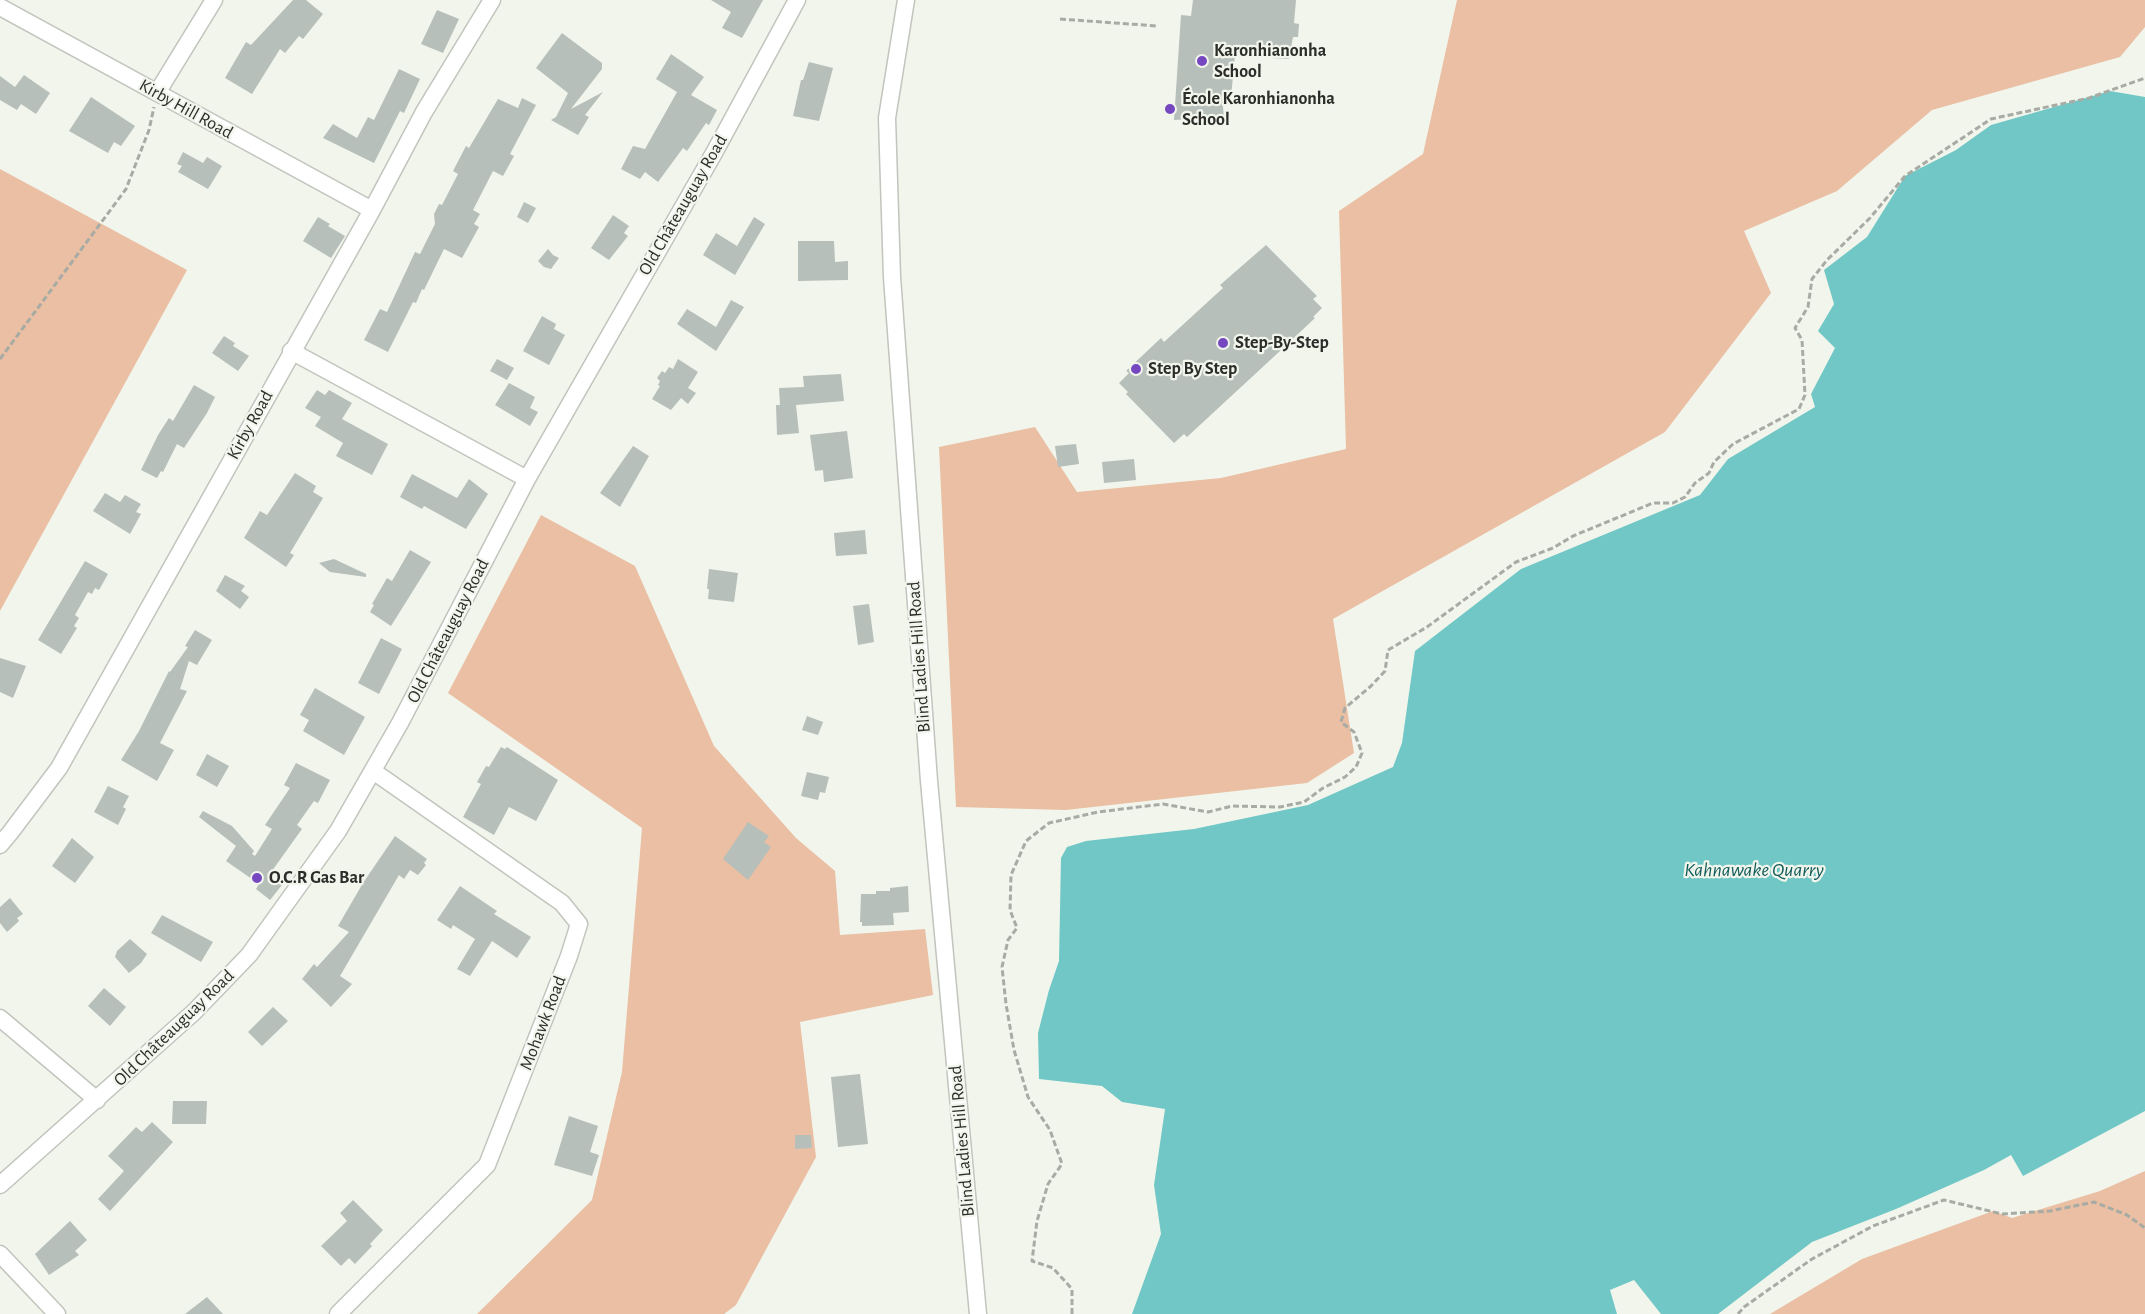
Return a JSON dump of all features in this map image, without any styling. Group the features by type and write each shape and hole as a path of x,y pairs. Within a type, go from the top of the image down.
{"street":[{"path":"157,93 214,0"},
{"name":"Kirby Road","path":"0,844 59,768 372,210 424,112 492,0"},
{"name":"Old Châteauguay Road","path":"0,1185 194,1012 249,955 338,831 400,723 526,479 714,153 797,0"},
{"name":"Blind Ladies Hill Road","path":"906,0 887,118 892,277 928,781 978,1314"},
{"name":"Kirby Hill Road","path":"0,8 372,210"},
{"path":"291,351 526,479"},
{"name":"Mohawk Road","path":"338,1314 487,1165 569,956 579,924 562,903 373,771"},
{"path":"0,1018 97,1100"},
{"path":"0,1254 57,1314"}],"path":[{"path":"1060,19 1157,26"},
{"path":"1072,1314 1072,1289 1053,1268 1032,1260 1037,1221 1048,1184 1062,1164 1050,1130 1028,1097 1014,1050 1002,967 1008,940 1017,928 1010,910 1011,875 1026,841 1049,823 1098,812 1163,804 1208,812 1232,806 1280,807 1304,802 1323,788 1345,777 1356,767 1362,753 1354,732 1341,722 1345,708 1385,671 1388,650 1427,627 1516,562 1653,503 1673,503 1685,497 1695,483 1708,473 1714,462 1733,444 1799,409 1805,395 1802,340 1795,328 1808,307 1812,279 1827,260 1870,218 1905,176 1990,119 2089,98 2145,78"},
{"path":"0,359 126,189 149,130 157,93"},
{"path":"1738,1314 1744,1307 1812,1259 1873,1226 1944,1200 2002,1214 2050,1211 2094,1202 2127,1215 2145,1228"}],"shaded area":[{"path":"1457,0 2145,0 2145,27 2120,57 1932,110 1837,191 1744,231 1771,293 1665,432 1333,619 1354,753 1307,783 1066,810 956,807 939,447 1035,427 1077,492 1221,478 1346,449 1339,211 1423,154"},
{"path":"0,169 187,270 0,611"},
{"path":"541,515 635,566 714,746 796,838 835,871 840,935 925,929 933,995 800,1022 816,1157 736,1305 724,1314 477,1314 592,1200 622,1072 642,828 448,693"},
{"path":"2145,1171 2145,1314 1770,1314 1862,1259 1993,1211 2012,1218 2100,1191"}],"water":[{"name":"Kahnawake Quarry","path":"2110,91 2145,97 2145,1111 2023,1176 2011,1155 1984,1170 1896,1209 1812,1242 1718,1314 1661,1314 1634,1280 1610,1290 1617,1314 1132,1314 1161,1234 1154,1185 1165,1109 1122,1102 1102,1086 1039,1079 1038,1033 1059,961 1061,858 1067,847 1086,841 1194,829 1308,805 1393,767 1402,743 1415,651 1521,569 1700,495 1728,459 1815,407 1811,394 1835,348 1818,331 1834,304 1824,270 1867,237 1905,176 1956,150 1991,125"}],"building":[{"path":"293,0 306,0 323,14 303,39 299,36 285,53 280,49 252,94 225,78 246,42 251,45"},
{"path":"711,0 763,0 742,38 722,28 731,12"},
{"name":"Karonhianonha School","path":"1193,0 1296,0 1294,23 1299,24 1298,37 1293,37 1289,59 1235,56 1231,97 1222,98 1224,117 1174,120 1181,15 1191,16"},
{"path":"437,10 459,19 443,53 421,44"},
{"path":"562,33 602,63 602,69 571,109 603,92 585,115 589,117 578,135 551,120 556,117 568,93 536,68"},
{"path":"671,54 704,77 691,95 717,110 709,125 706,123 687,151 683,148 658,182 645,172 640,179 621,169 633,146 645,149 677,92 656,79"},
{"path":"809,62 833,68 819,121 793,116 801,80 803,80"},
{"path":"399,69 420,79 404,113 400,111 374,163 323,138 333,124 357,138 368,117 374,120"},
{"path":"24,75 50,93 36,114 21,104 17,110 0,100 0,76 15,87"},
{"path":"91,97 135,126 121,146 114,142 108,153 69,131"},
{"path":"522,98 536,105 510,154 514,156 503,176 493,171 473,210 480,214 474,224 479,227 462,258 444,249 424,290 422,289 416,303 413,302 388,352 364,340 380,309 387,312 415,252 420,254 435,224 434,214 439,204 442,205 458,174 453,171 466,146 469,148 498,99 518,108"},
{"path":"183,152 203,163 207,157 222,166 208,189 178,172 182,166 177,164"},
{"path":"524,202 536,208 528,223 517,217"},
{"path":"613,215 629,226 624,233 628,236 609,260 591,248"},
{"path":"318,217 345,236 331,258 303,241"},
{"path":"754,217 765,224 735,275 703,255 716,233 737,246"},
{"path":"798,241 834,241 835,262 848,261 848,280 798,281"},
{"name":"Step-By-Step","path":"1266,245 1317,296 1313,299 1322,308 1313,317 1315,318 1187,437 1184,434 1174,443 1126,394 1128,392 1119,383 1129,373 1126,371 1161,338 1164,342 1223,288 1220,285"},
{"path":"548,249 559,258 551,269 544,267 538,261"},
{"path":"731,300 744,307 716,351 677,324 687,309 716,327"},
{"path":"542,316 556,324 554,329 565,335 549,365 523,351"},
{"path":"224,336 235,343 233,346 249,356 238,371 212,353"},
{"path":"497,359 514,368 507,380 490,371"},
{"path":"678,359 698,372 688,388 696,393 688,404 681,398 671,410 652,399 660,386 657,378 669,367 673,369"},
{"path":"841,374 844,401 796,405 799,433 777,435 776,405 780,405 779,388 804,387 803,376"},
{"path":"509,383 535,397 530,408 538,412 530,426 495,405"},
{"path":"194,385 215,397 207,413 184,448 177,444 163,472 161,471 157,478 141,470 158,435 169,418 173,421"},
{"path":"317,390 325,395 329,390 352,403 342,419 388,444 372,475 336,456 343,443 315,426 321,417 305,408"},
{"path":"847,431 853,478 824,482 823,470 815,471 810,435"},
{"path":"1076,444 1079,464 1058,467 1055,446"},
{"path":"633,446 649,456 620,507 600,493"},
{"path":"1134,459 1136,480 1104,483 1102,462"},
{"path":"295,473 316,486 313,492 323,498 290,553 294,555 286,567 244,538 260,511 267,515"},
{"path":"412,474 457,498 469,479 488,494 466,529 424,506 422,509 400,497"},
{"path":"105,493 120,502 125,495 141,504 136,512 141,514 130,534 93,511"},
{"path":"865,530 867,554 836,556 834,533"},
{"path":"410,550 431,562 391,626 370,612 374,605 372,604 387,578 392,581"},
{"path":"334,559 366,574 366,577 330,572 319,563"},
{"path":"85,561 108,574 99,590 95,588 92,594 88,592 75,615 79,618 74,626 77,628 61,654 38,640"},
{"path":"709,569 738,573 734,602 708,599"},
{"path":"225,575 245,586 241,591 249,597 240,609 216,591"},
{"path":"869,604 874,642 858,645 853,606"},
{"path":"195,630 212,640 197,665 189,661 180,689 187,691 160,743 174,750 157,781 121,760 139,731 169,671 188,647 185,646"},
{"path":"381,638 402,649 379,694 358,683"},
{"path":"0,658 26,666 13,698 0,692"},
{"path":"315,688 365,717 344,755 303,731 309,720 300,715"},
{"path":"807,716 823,722 818,735 802,730"},
{"path":"501,747 505,749 507,747 558,780 536,821 509,807 494,835 463,817 481,784 477,782"},
{"path":"207,754 229,766 217,787 196,775"},
{"path":"296,763 330,780 318,803 314,801 297,825 302,829 269,875 282,885 270,900 256,889 259,884 226,861 236,846 199,817 203,811 232,826 254,851 252,854 255,856 272,829 265,825 290,788 284,785"},
{"path":"807,772 829,777 825,793 820,792 818,800 801,796"},
{"path":"108,786 129,796 123,807 126,809 118,825 94,812"},
{"path":"748,822 769,836 764,842 771,847 748,880 723,859"},
{"path":"395,836 427,859 424,863 426,865 418,875 410,870 404,879 399,875 340,976 352,984 331,1007 302,979 314,964 317,967 349,932 338,926 363,883"},
{"path":"72,838 94,857 75,883 52,866"},
{"path":"460,886 497,911 494,914 531,937 517,958 492,941 470,976 457,969 475,939 453,925 451,929 437,920"},
{"path":"908,886 909,912 893,913 894,925 862,926 860,922 861,894 876,894 876,891 890,891 890,888"},
{"path":"10,898 23,914 17,918 19,921 7,932 0,923 0,907"},
{"path":"162,915 213,942 201,962 151,933"},
{"path":"130,939 147,954 141,963 129,973 115,957 117,951"},
{"path":"104,988 126,1007 110,1026 88,1006"},
{"path":"273,1007 288,1021 262,1046 248,1032"},
{"path":"860,1074 868,1144 838,1147 831,1077"},
{"path":"173,1101 207,1101 206,1124 172,1124"},
{"path":"569,1116 598,1126 590,1152 599,1155 592,1176 554,1165"},
{"path":"152,1122 173,1142 110,1211 98,1199 124,1171 108,1156 136,1127 142,1132"},
{"path":"795,1135 811,1135 812,1148 795,1149"},
{"path":"353,1200 383,1230 355,1264 349,1258 341,1266 321,1246 347,1221 340,1213"},
{"path":"70,1221 87,1240 75,1251 79,1255 49,1275 35,1254"},
{"path":"207,1297 223,1314 185,1314"}],"place":[{"name":"Karonhianonha School","path":"1202,61"},
{"name":"École Karonhianonha School","path":"1170,109"},
{"name":"Step-By-Step","path":"1223,343"},
{"name":"Step By Step","path":"1136,369"},
{"name":"O.C.R Gas Bar","path":"257,878"}]}
